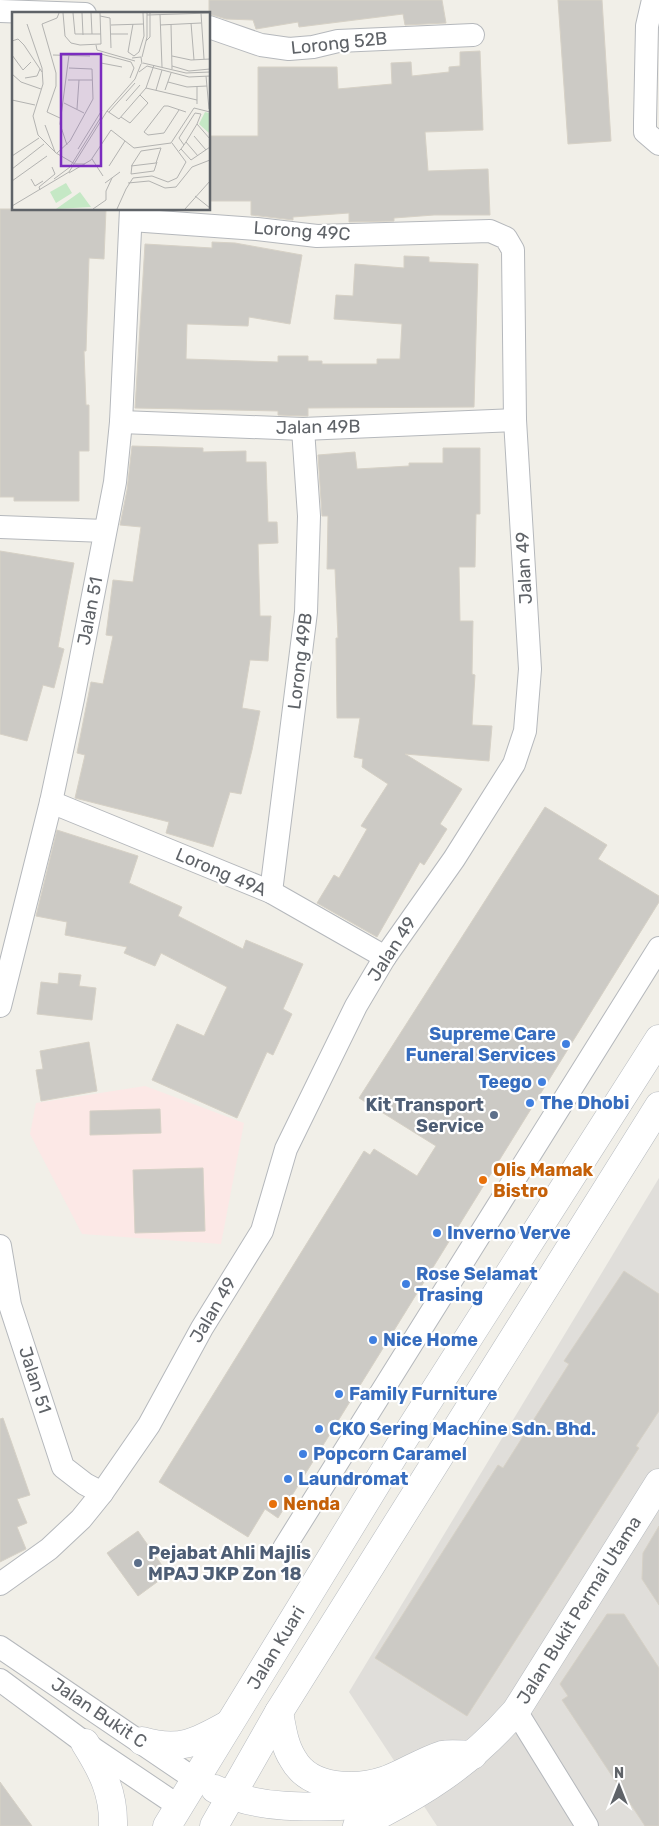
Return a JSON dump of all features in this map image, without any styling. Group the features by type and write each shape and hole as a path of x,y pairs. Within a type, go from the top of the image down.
{"street":[{"path":"653,0 647,26 645,132 656,143"},
{"path":"0,11 28,12"},
{"name":"Lorong 52B","path":"210,27 261,45 288,49 348,40 473,36"},
{"name":"Lorong 49C","path":"131,214 317,236 485,231 502,235"},
{"name":"Jalan 51","path":"0,1006 51,802 115,482 121,422 131,214"},
{"name":"Jalan 49","path":"0,1584 49,1549 81,1519 102,1493 149,1425 202,1328 262,1231 286,1149 356,1006 385,957 496,794 514,764 525,732 530,669 515,420 514,250 502,235"},
{"name":"Jalan 49B","path":"121,422 303,429 515,420"},
{"name":"Lorong 49B","path":"271,892 306,612 309,516 303,429"},
{"path":"0,527 104,531"},
{"name":"Lorong 49A","path":"51,802 271,892 385,957"},
{"path":"284,1548 659,948"},
{"name":"Jalan Kuari","path":"173,1817 402,1442 659,1039"},
{"name":"Jalan Kuari","path":"216,1826 279,1712 659,1106"},
{"name":"Jalan 51","path":"0,1246 10,1305 63,1467 85,1484 102,1493"},
{"name":"Jalan Bukit Permai Utama","path":"357,1826 401,1804 450,1774 494,1736 516,1711 659,1483"},
{"name":"Jalan Bukit C","path":"0,1647 142,1741 196,1780"},
{"name":"Jalan Bukit C","path":"0,1680 85,1743 173,1817"},
{"name":"Jalan Bukit Permai Utama","path":"516,1711 587,1826"},
{"path":"279,1712 287,1748 294,1762 309,1777 327,1784 351,1786 383,1781 443,1755 473,1755"},
{"path":"142,1741 161,1747 181,1745 199,1740 230,1723"},
{"path":"85,1743 105,1775 111,1796 113,1826"},
{"path":"196,1780 231,1797 255,1803 299,1806 401,1804"},
{"path":"173,1817 216,1826"}],"shaded area":[{"path":"145,1086 244,1123 221,1244 82,1234 30,1134 36,1103"},
{"path":"659,1178 659,1826 437,1826 349,1692"}],"building":[{"path":"209,0 442,0 446,23 405,25 403,14 299,27 298,22 256,29 253,20 226,19 210,14"},
{"path":"558,0 602,0 611,141 568,144"},
{"path":"480,51 483,130 425,132 428,171 488,169 490,215 434,215 394,218 394,221 349,222 349,213 293,217 293,220 251,215 251,201 210,201 210,136 258,136 258,67 337,67 338,89 392,84 391,63 411,62 412,76 449,72 449,67 460,66 460,52"},
{"path":"0,209 106,210 104,259 89,258 86,351 84,351 86,405 89,405 89,451 79,451 79,501 14,501 14,497 0,497"},
{"path":"212,242 235,243 302,255 290,324 249,317 248,326 187,324 186,359 278,362 278,356 308,356 308,361 322,361 322,364 377,364 377,359 400,359 402,324 334,319 336,295 353,296 355,264 404,268 404,256 429,257 429,262 478,264 474,407 308,408 308,416 278,415 278,411 135,408 145,244 212,248"},
{"path":"132,446 203,448 203,452 246,451 246,462 266,462 268,522 277,522 278,543 258,544 260,616 271,616 268,661 250,660 242,708 260,711 241,794 230,792 213,847 166,833 169,822 75,798 85,755 77,753 91,682 103,684 113,636 106,635 113,580 133,582 141,527 120,525 127,490"},
{"path":"443,448 480,448 480,514 476,514 475,567 459,567 460,621 473,621 472,674 475,675 472,725 492,726 489,761 405,754 462,789 440,824 447,829 424,865 420,862 377,937 317,903 334,875 339,878 367,829 361,826 388,784 362,767 363,759 354,757 360,718 337,718 336,638 338,638 335,569 327,569 328,516 322,516 318,455 355,452 357,469 409,466 409,463 443,463"},
{"path":"0,551 74,563 58,647 64,649 54,688 43,685 27,741 0,734"},
{"path":"545,807 607,845 598,859 659,896 659,902 278,1518 265,1509 248,1537 159,1482 364,1151 370,1155 374,1149 417,1176 436,1146 359,1098"},
{"path":"57,830 138,856 129,883 182,907 178,916 243,949 246,940 303,964 283,1009 292,1014 273,1055 267,1052 237,1118 152,1080 177,1024 204,1036 227,987 161,953 155,966 124,953 127,947 65,935 67,922 36,916"},
{"path":"59,973 81,975 79,986 96,988 92,1020 37,1014 41,982 58,984"},
{"path":"89,1042 97,1091 41,1101 36,1070 43,1069 40,1051"},
{"path":"160,1109 161,1133 90,1135 90,1111"},
{"path":"203,1168 205,1231 135,1233 133,1170"},
{"path":"624,1271 659,1294 659,1411 636,1446 639,1448 467,1716 375,1658 498,1465 503,1468 569,1364 564,1361"},
{"path":"3,1418 30,1495 17,1499 27,1523 17,1527 26,1549 0,1562 0,1419"},
{"path":"659,1526 659,1605 642,1579 643,1553"},
{"name":"Pejabat Ahli Majlis MPAJ JKP Zon 18","path":"138,1531 168,1574 138,1596 107,1553"},
{"path":"607,1614 624,1614 659,1668 659,1826 645,1826 562,1700 568,1696 560,1684"},
{"path":"0,1782 32,1826 0,1826"}],"place":[{"name":"Supreme Care Funeral Services","path":"566,1044"},
{"name":"Teego","path":"542,1082"},
{"name":"The Dhobi","path":"530,1103"},
{"name":"Kit Transport Service","path":"494,1115"},
{"name":"Olis Mamak Bistro","path":"483,1180"},
{"name":"Inverno Verve","path":"437,1233"},
{"name":"Rose Selamat Trasing","path":"406,1284"},
{"name":"Nice Home","path":"373,1340"},
{"name":"Family Furniture","path":"339,1394"},
{"name":"CKO Sering Machine Sdn. Bhd.","path":"319,1429"},
{"name":"Popcorn Caramel","path":"303,1454"},
{"name":"Laundromat","path":"288,1479"},
{"name":"Nenda","path":"273,1504"},
{"name":"Pejabat Ahli Majlis MPAJ JKP Zon 18","path":"138,1563"}]}
